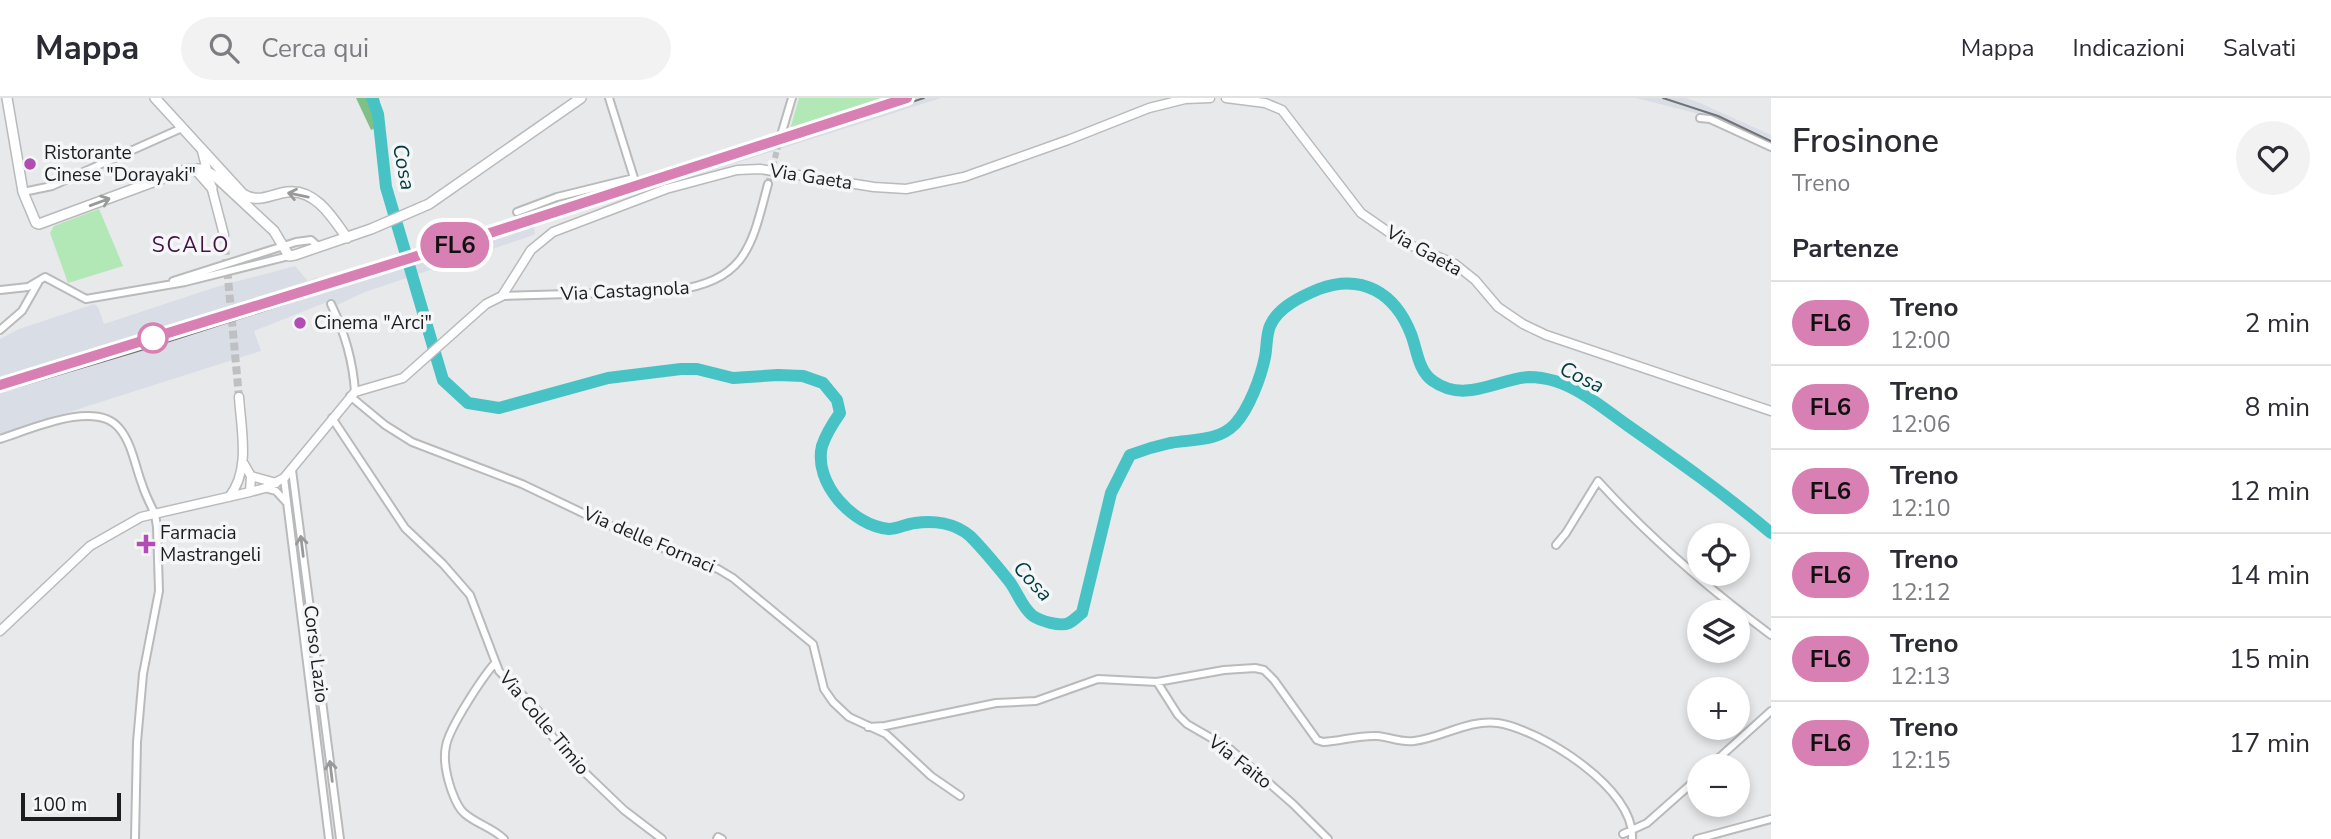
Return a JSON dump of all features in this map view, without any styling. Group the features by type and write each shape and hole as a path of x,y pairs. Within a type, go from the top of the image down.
{"main road":[{"path":"7,98 23,192 36,223 39,224 199,165 203,154"},
{"path":"155,98 239,191 248,197 259,199 290,191 315,200 326,209 347,238"},
{"path":"188,169 208,172 268,225 289,256 347,238 429,204 581,98"},
{"path":"188,169 197,172 212,188"}],"street":[{"path":"517,212 557,197 634,178 609,98"},
{"path":"781,135 792,98"},
{"name":"Via Gaeta","path":"352,394 394,382 411,373 486,304 502,296 531,250 553,232 666,189 737,170 760,169 874,187 906,189 964,177 1149,108 1185,99 1210,98"},
{"name":"Via Gaeta","path":"1226,98 1265,103 1282,110 1361,213 1403,242 1455,264 1475,280 1498,307 1523,324 1546,335 1771,411"},
{"path":"1700,118 1710,119 1771,147"},
{"path":"23,192 52,186 182,128"},
{"path":"203,154 224,235"},
{"name":"Via Castagnola","path":"502,296 672,292 697,288 723,276 741,260 754,239 768,184"},
{"path":"144,290 280,246 311,240 319,247"},
{"path":"0,290 23,288 45,277 86,299 144,290 289,256"},
{"path":"0,330 18,316 39,281"},
{"path":"23,288 30,296"},
{"path":"0,631 90,546 141,517 265,488 280,481 292,470 352,394 352,358 331,304"},
{"name":"Via delle Fornaci","path":"352,394 385,425 412,442 522,484 589,516 718,569 733,578 813,644 824,689 833,702 849,717 886,734 931,776 960,796"},
{"path":"229,497 240,478 243,461 239,397"},
{"path":"0,439 74,416 92,415 109,420 119,426 126,438 155,514 159,591 143,674 137,742 135,839"},
{"name":"Via Colle Timio","path":"332,418 405,528 443,564 470,595 499,671 542,715 552,736 577,765 624,810 662,839"},
{"path":"243,461 251,476 250,492"},
{"name":"Corso Lazio","path":"292,470 340,839"},
{"path":"251,476 280,481"},
{"path":"240,478 250,492"},
{"name":"Corso Lazio","path":"280,481 287,504 329,839"},
{"path":"1556,545 1566,534 1598,481 1629,514 1710,588 1771,635"},
{"path":"265,488 276,491 287,504"},
{"path":"495,663 469,700 450,736 445,759 450,784 462,812 493,829 504,839"},
{"path":"868,727 886,726 996,703 1036,701 1098,679 1157,682 1231,670 1264,670 1317,740 1323,742 1377,736 1413,741 1471,724 1496,723 1536,735 1606,783 1626,810 1631,834"},
{"name":"Via Faito","path":"1157,682 1187,724 1230,749 1293,804 1328,839"},
{"path":"1723,754 1771,711"},
{"path":"1631,834 1687,788"},
{"path":"1697,839 1771,819"}],"shaded area":[{"path":"903,98 941,98 534,227 535,234 528,237 365,292 337,305 332,300 254,331 261,351 0,434 0,339 19,329 94,304 98,307 104,324 216,287 295,266 308,281 317,277 319,282 396,260"},
{"path":"1636,98 1686,98 1771,135 1771,144 1707,116"}],"green space":[{"path":"356,98 379,98 384,124 371,130"},
{"path":"799,98 903,98 789,133"},
{"path":"99,209 123,266 68,283 50,233 54,226"}],"waterway":[{"name":"Cosa","path":"372,98 378,114 386,187 443,380 468,403 499,408 608,378 681,369 697,369 733,378 803,376 823,383 837,400 840,413 822,446 821,460 830,488 839,500 862,520 875,526 889,529 915,523 937,522 964,532 980,546 1009,581 1029,613 1036,618 1065,624 1082,613 1111,493 1130,455 1170,443 1213,437 1228,430 1240,418 1254,392 1274,319 1298,299 1335,285 1363,285 1375,290 1396,307 1411,334 1424,372 1445,388 1469,390 1529,377 1549,380 1574,389 1682,464 1771,533"}],"tunnel":[{"path":"768,184 781,135"},
{"path":"224,235 239,397"}],"railway":[{"path":"0,392 148,348 924,98"},
{"path":"1663,98 1718,116 1771,141"}],"train":[{"name":"FL6","path":"0,385 459,243 907,98"}],"place":[{"name":"Ristorante Cinese \"Dorayaki\"","path":"30,164"},
{"name":"Cinema \"Arci\"","path":"300,323"},
{"name":"Farmacia Mastrangeli","path":"146,544"}],"district":[{"name":"SCALO","path":"191,245"}]}
